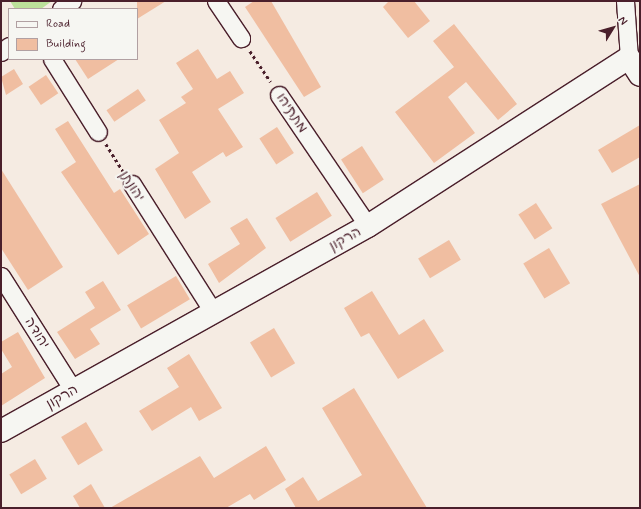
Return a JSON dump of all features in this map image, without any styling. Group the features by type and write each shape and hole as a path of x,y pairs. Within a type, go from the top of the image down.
{"street":[{"path":"62,8 72,1"},
{"path":"216,1 241,38"},
{"name":"הרקון","path":"1,431 368,226 636,60 625,1"},
{"path":"53,60 98,132"},
{"name":"מתתיהו","path":"279,95 368,226"},
{"name":"יהונתן","path":"132,184 214,313"},
{"name":"יהודה","path":"1,276 73,390"}],"path":[{"name":"מתתיהו","path":"241,38 279,95"},
{"name":"יהונתן","path":"98,132 132,184"}],"green space":[{"path":"10,1 52,1 42,8 14,8"}],"building":[{"path":"137,1 166,1 138,18"},
{"path":"254,1 271,1 321,87 304,97 245,7"},
{"path":"389,1 414,1 430,21 408,38 383,7"},
{"path":"454,24 517,104 498,120 466,82 448,97 475,133 434,163 395,112 454,67 433,41"},
{"path":"198,49 217,79 230,71 244,93 218,109 243,147 226,157 223,152 192,172 211,202 185,219 155,169 179,153 159,120 186,103 181,97 193,89 176,63"},
{"path":"76,60 117,60 88,79"},
{"path":"14,69 23,84 6,95 1,77"},
{"path":"46,75 58,93 41,105 29,87"},
{"path":"138,89 146,101 114,122 106,110"},
{"path":"68,121 114,193 120,189 149,234 118,255 61,172 76,162 55,129"},
{"path":"640,125 640,157 612,173 598,150"},
{"path":"277,127 294,153 276,164 259,138"},
{"path":"362,146 384,180 363,193 341,160"},
{"path":"1,169 63,267 28,290 1,248"},
{"path":"640,184 640,277 601,204"},
{"path":"317,192 332,216 290,242 275,218"},
{"path":"536,203 552,228 535,240 518,214"},
{"path":"247,218 266,248 219,283 208,264 240,244 230,228"},
{"path":"449,240 461,260 430,278 418,259"},
{"path":"549,248 570,283 544,299 523,263"},
{"path":"176,276 190,299 141,329 127,305"},
{"path":"103,281 121,310 90,329 100,344 75,359 57,332 95,308 85,292"},
{"path":"372,291 399,335 424,319 444,351 398,379 369,333 361,337 344,308"},
{"path":"274,328 295,363 271,378 250,342"},
{"path":"18,332 45,378 1,406 1,374 12,367 1,349 1,342"},
{"path":"189,354 222,408 199,421 191,407 152,431 139,411 179,387 167,368"},
{"path":"354,388 427,508 296,508 285,489 303,477 318,501 362,475 322,408"},
{"path":"86,422 103,450 78,465 61,437"},
{"path":"266,446 286,480 254,500 250,494 226,508 110,508 200,456 214,478"},
{"path":"35,459 47,479 21,494 9,474"},
{"path":"91,484 105,508 80,508 73,496"}]}
